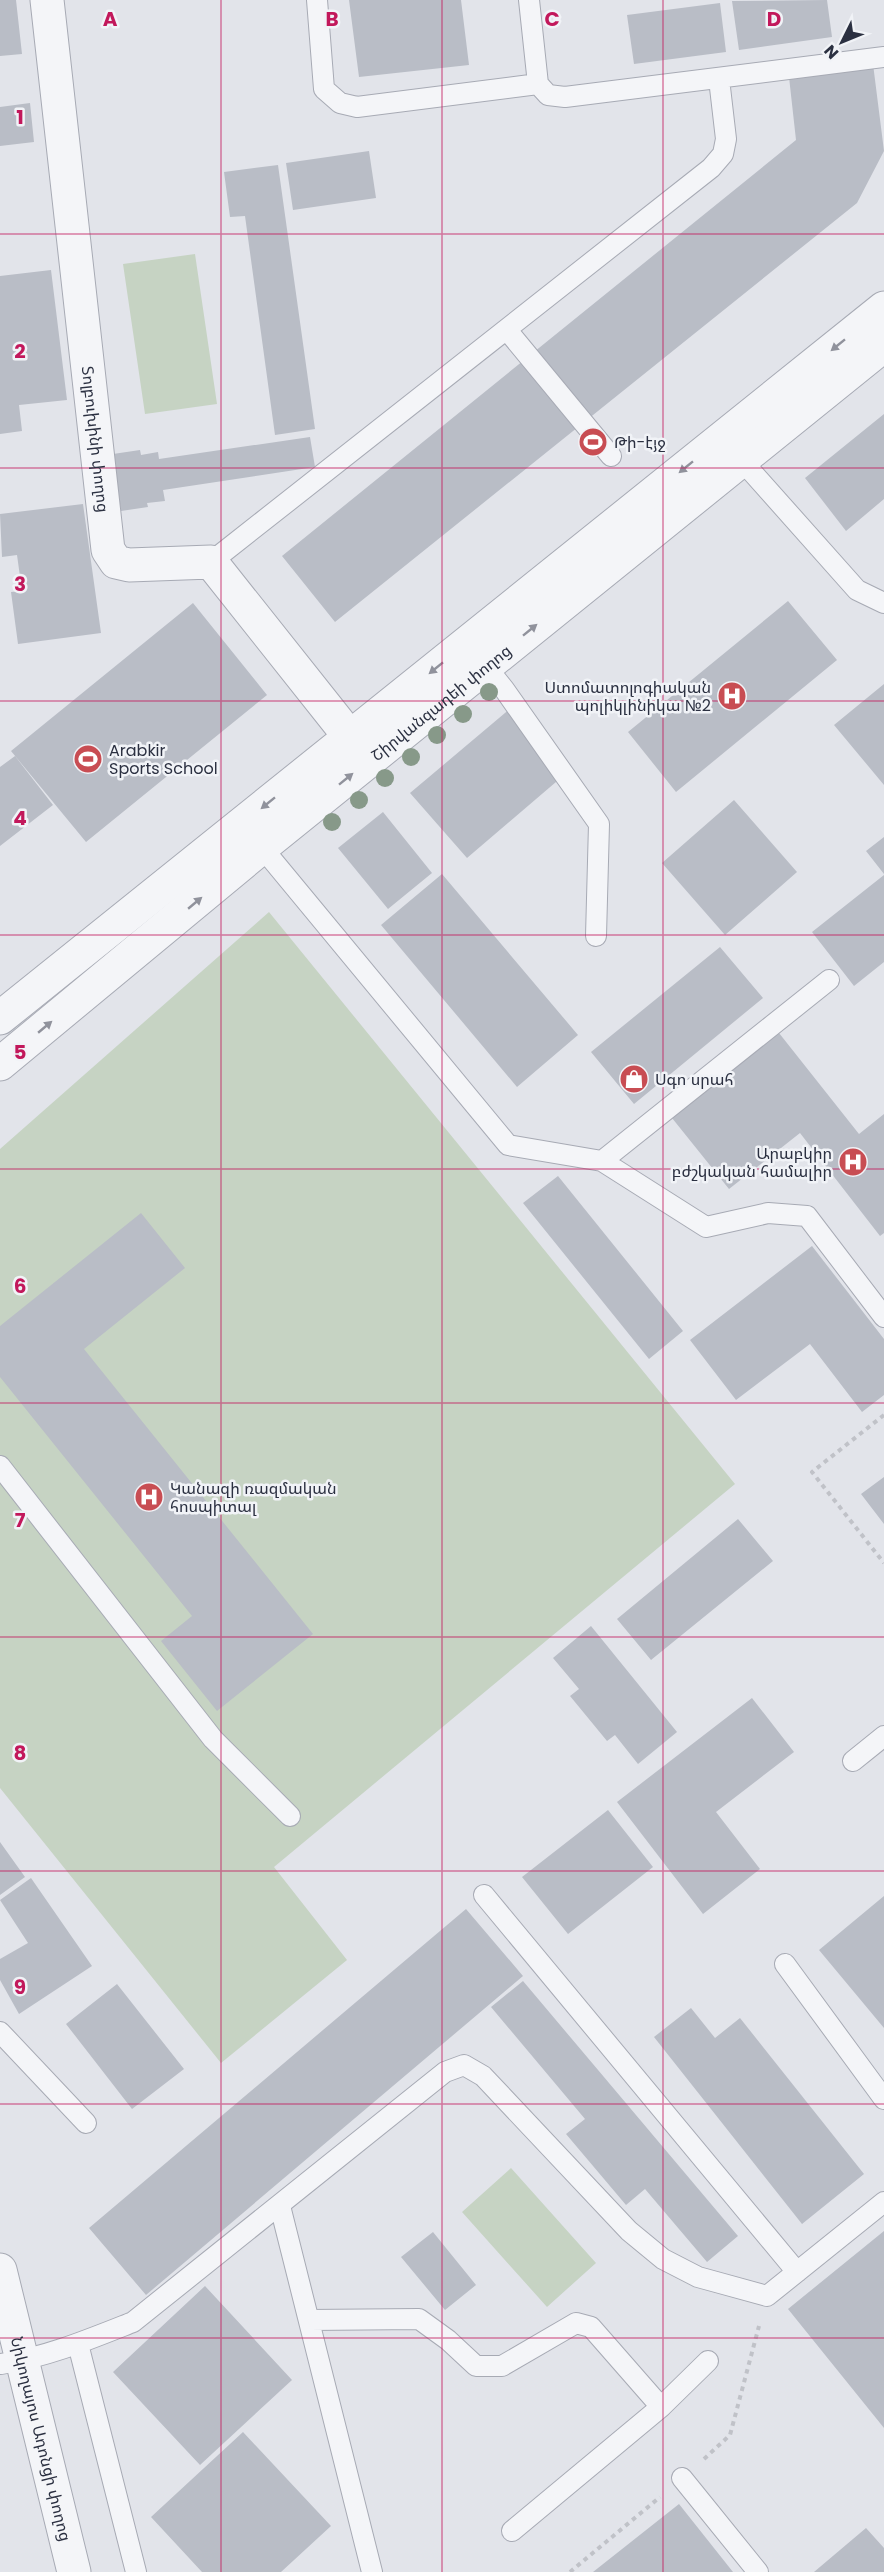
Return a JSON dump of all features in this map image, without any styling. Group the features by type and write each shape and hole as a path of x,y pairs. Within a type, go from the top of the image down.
{"street":[{"name":"Տոլբուխինի փողոց","path":"46,0 108,550 116,561 129,565 211,562"},
{"name":"Շիրվանզադեի փողոց","path":"0,1018 252,835 732,449 884,308"},
{"name":"Շիրվանզադեի փողոց","path":"732,449 884,345"},
{"path":"211,562 350,737"},
{"name":"Շիրվանզադեի փողոց","path":"0,1064 252,835 350,737 476,654"},
{"name":"Նիկողայոս Ադոնցի փողոց","path":"0,2270 8,2361 52,2572"},
{"name":"Նիկողայոս Ադոնցի փողոց","path":"8,2361 74,2572"}],"lane":[{"path":"317,0 324,89 340,103 357,107 538,84"},
{"path":"530,0 538,84 548,95 565,97 884,57"},
{"path":"211,562 711,168 723,154 726,139 719,79"},
{"path":"507,330 611,456"},
{"path":"732,449 856,590 884,603"},
{"path":"476,654 504,689 599,824 596,936"},
{"path":"252,835 508,1145 602,1161 706,1227 768,1213 807,1216 884,1317"},
{"path":"602,1161 829,980"},
{"path":"0,1466 213,1739 290,1816"},
{"path":"853,1761 884,1736"},
{"path":"484,1894 797,2272"},
{"path":"785,1964 884,2099"},
{"path":"0,2032 86,2123"},
{"path":"8,2361 78,2344 133,2322 445,2072 464,2065 483,2076 629,2232 663,2259 698,2277 767,2296 884,2202"},
{"path":"280,2206 372,2572"},
{"path":"310,2320 418,2319 448,2340 476,2366 502,2366 576,2323 591,2327 661,2407"},
{"path":"78,2344 136,2572"},
{"path":"512,2531 661,2407 708,2361"},
{"path":"682,2478 758,2572"}],"path":[{"path":"884,1415 812,1473 884,1563"}],"green space":[{"path":"195,254 217,404 145,414 123,264"},
{"path":"269,912 735,1484 274,1867 347,1960 221,2063 0,1788 0,1149"},
{"path":"511,2168 596,2263 547,2307 462,2212"}],"building":[{"path":"0,0 16,0 22,54 0,56"},
{"path":"349,0 461,0 469,65 359,77"},
{"path":"827,0 832,37 739,50 732,1"},
{"path":"720,3 726,52 634,64 627,15"},
{"path":"873,64 884,151 857,203 335,622 282,556 796,140 789,77"},
{"path":"30,103 34,142 0,146 0,107"},
{"path":"369,151 376,198 293,210 286,163"},
{"path":"278,165 315,429 275,435 245,216 230,217 224,172"},
{"path":"51,270 67,400 19,405 22,431 0,434 0,276"},
{"path":"884,414 884,499 846,531 805,478"},
{"path":"310,437 315,467 163,490 165,501 147,503 148,507 121,511 113,454 140,450 141,455 158,452 159,459"},
{"path":"83,504 101,633 18,644 11,592 22,591 17,555 2,557 0,514"},
{"name":"Ստոմատոլոգիական պոլիկլինիկա №2","path":"788,601 837,660 676,792 628,732"},
{"path":"193,603 267,695 86,842 11,751"},
{"path":"884,684 884,785 834,725"},
{"path":"511,708 563,776 467,858 410,793"},
{"path":"15,756 53,805 0,846 0,767"},
{"path":"734,800 797,872 725,935 662,863"},
{"path":"383,812 432,873 388,909 338,848"},
{"path":"884,837 884,874 866,851"},
{"path":"442,874 578,1035 517,1087 381,925"},
{"path":"884,875 884,962 854,986 812,932"},
{"path":"720,947 763,998 634,1104 591,1052"},
{"name":"Արաբկիր բժշկական համալիր","path":"779,1033 859,1134 884,1114 884,1233 880,1236 800,1133 729,1189 672,1118"},
{"path":"558,1176 683,1331 649,1359 523,1203"},
{"name":"Կանազի ռազմական հոսպիտալ","path":"141,1213 185,1268 84,1349 313,1634 217,1711 161,1641 192,1616 0,1377 0,1326"},
{"path":"812,1246 884,1339 884,1395 862,1412 810,1344 736,1400 690,1340"},
{"path":"884,1477 884,1524 861,1494"},
{"path":"738,1519 773,1561 651,1660 617,1619"},
{"path":"591,1626 677,1732 638,1764 615,1735 607,1741 570,1696 579,1689 553,1658"},
{"path":"752,1698 794,1752 716,1812 760,1869 703,1914 617,1802"},
{"path":"608,1810 653,1867 568,1934 522,1877"},
{"path":"0,1842 25,1877 0,1895"},
{"path":"31,1878 92,1966 19,2014 0,1980 0,1959 28,1943 0,1900"},
{"path":"884,1896 884,2028 819,1950"},
{"path":"466,1909 523,1976 146,2295 89,2228"},
{"path":"523,1981 738,2236 707,2262 645,2189 626,2205 566,2134 585,2119 491,2007"},
{"path":"117,1984 184,2069 132,2109 66,2024"},
{"path":"691,2008 715,2038 740,2018 864,2174 802,2224 654,2037"},
{"path":"884,2231 884,2428 788,2309"},
{"path":"433,2232 476,2285 445,2310 401,2257"},
{"path":"205,2286 292,2380 200,2465 113,2372"},
{"path":"243,2432 331,2526 281,2572 202,2572 151,2517"},
{"path":"679,2504 733,2572 593,2572"},
{"path":"866,2528 884,2548 884,2572 814,2572"}],"place":[{"name":"Թի-էյջ","path":"593,442"},
{"name":"Ստոմատոլոգիական պոլիկլինիկա №2","path":"732,696"},
{"name":"Arabkir Sports School","path":"88,759"},
{"name":"Սգո սրահ","path":"634,1079"},
{"name":"Արաբկիր բժշկական համալիր","path":"853,1162"},
{"name":"Կանազի ռազմական հոսպիտալ","path":"149,1497"}]}
